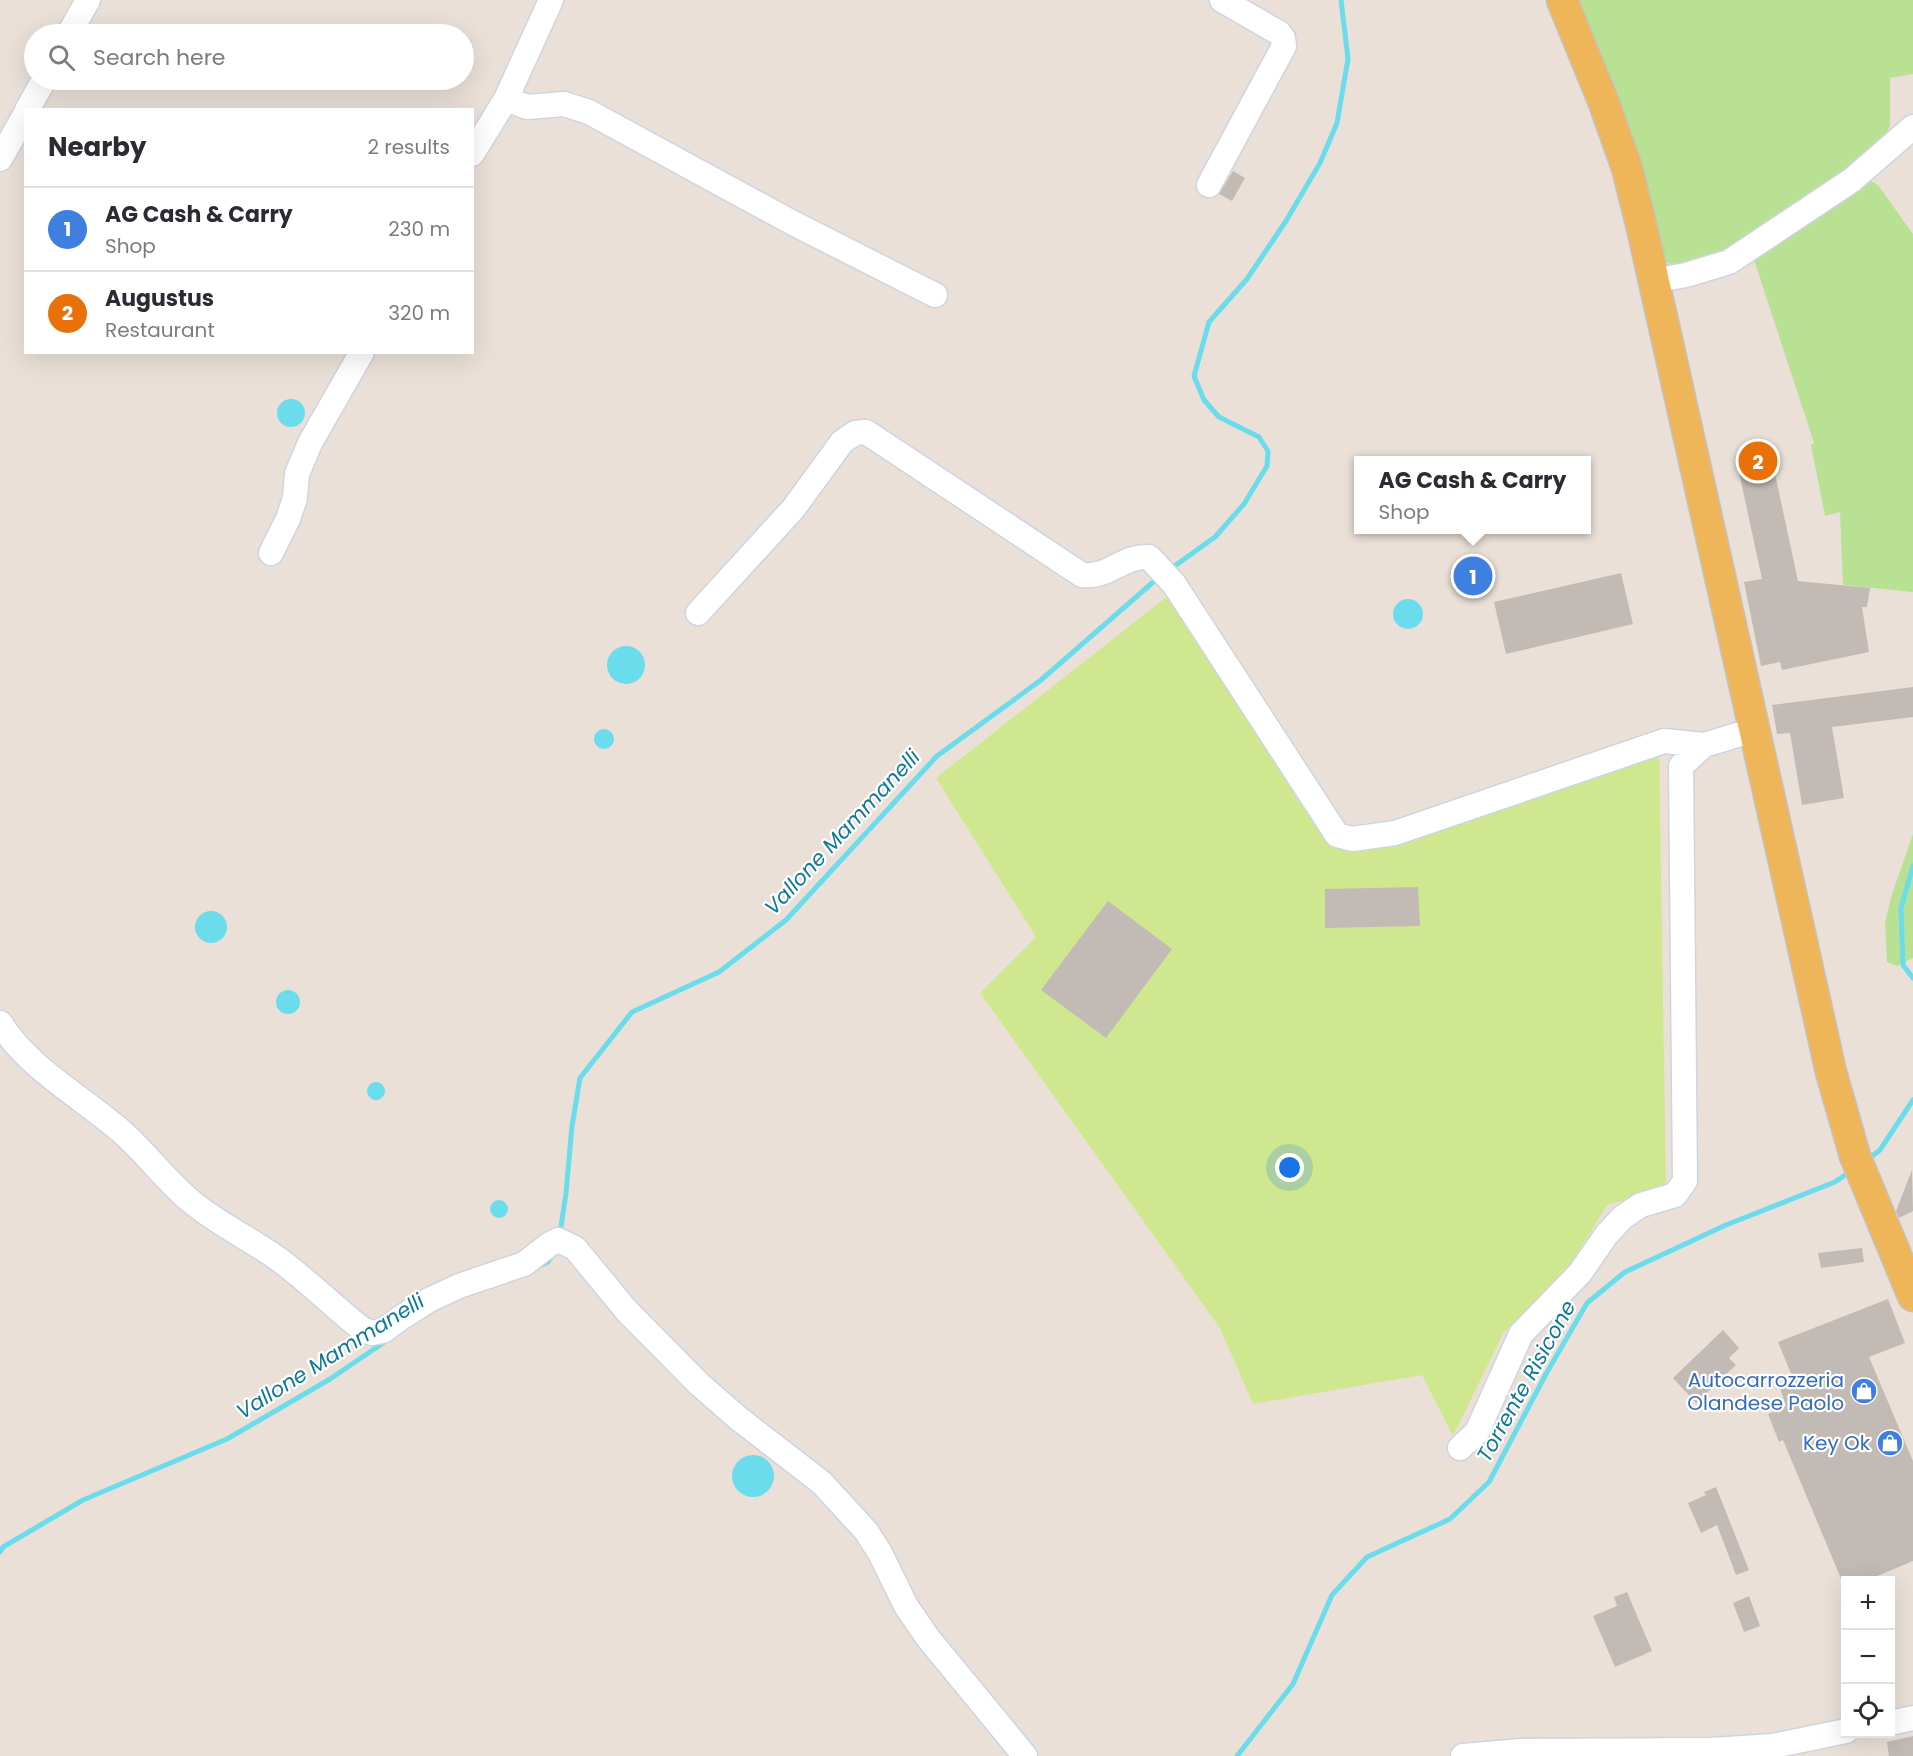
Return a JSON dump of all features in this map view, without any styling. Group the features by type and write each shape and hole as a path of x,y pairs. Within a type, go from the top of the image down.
{"main road":[{"path":"1562,0 1604,103 1627,168 1831,1072 1859,1166 1913,1296"}],"street":[{"path":"75,24 88,0"},
{"path":"474,151 506,99 551,0"},
{"path":"1209,185 1284,46 1283,38 1278,33 1222,0"},
{"path":"28,108 38,90"},
{"path":"506,99 527,107 564,104 589,112 781,216 935,295"},
{"path":"0,159 24,115"},
{"path":"1653,281 1686,275 1729,262 1852,180 1913,127"},
{"path":"271,553 288,519 295,498 297,474 310,443 361,354"},
{"path":"698,613 793,509 842,442 855,434 866,432 1082,575 1096,576 1137,556 1149,557 1174,584 1337,835 1352,839 1395,834 1664,741 1704,745 1754,730"},
{"path":"1460,1448 1477,1432 1521,1334 1580,1273 1607,1234 1623,1217 1641,1205 1675,1195 1685,1181 1682,765 1704,745"},
{"path":"0,1023 11,1040 38,1065 124,1133 186,1197 225,1227 281,1261 362,1329 372,1333 383,1331 429,1300 459,1286 524,1264 558,1240 575,1248 626,1310 699,1384 738,1418 822,1483 866,1531 880,1553 906,1606 928,1638 1025,1756"},
{"path":"1895,1722 1913,1718"},
{"path":"1463,1756 1521,1751 1712,1750 1773,1746 1841,1732"}],"green space":[{"path":"1573,0 1913,0 1913,74 1890,78 1890,125 1886,135 1820,194 1731,251 1684,266 1672,265 1665,261 1660,250"},
{"path":"1871,181 1878,185 1913,234 1913,592 1843,585 1840,512 1825,516 1811,445 1814,443 1753,257 1830,210"},
{"path":"1174,591 1336,846 1659,746 1666,1188 1607,1205 1568,1269 1504,1332 1453,1436 1422,1375 1253,1404 1220,1328 980,993 1036,937 936,778"},
{"path":"1913,834 1913,958 1897,966 1887,962 1885,922 1892,894"}],"water":[{"path":"291,399 301,403 305,413 301,423 291,427 281,423 277,413 281,403"},
{"path":"1408,599 1419,603 1423,614 1419,625 1408,629 1397,625 1393,614 1397,603"},
{"path":"626,646 639,652 645,665 639,678 626,684 613,678 607,665 613,652"},
{"path":"600,729 608,729 614,735 614,743 608,749 600,749 594,743 594,735"},
{"path":"211,911 222,916 227,927 222,938 211,943 200,938 195,927 200,916"},
{"path":"288,990 296,994 300,1002 296,1010 288,1014 280,1010 276,1002 280,994"},
{"path":"372,1082 380,1082 385,1087 383,1098 372,1100 367,1095 367,1087"},
{"path":"495,1200 503,1200 508,1205 506,1216 495,1218 490,1213 490,1205"},
{"path":"753,1455 761,1456 768,1461 773,1468 773,1484 768,1491 761,1496 753,1497 745,1496 738,1491 733,1484 732,1476 733,1468 738,1461 745,1456"}],"building":[{"path":"1233,171 1245,178 1232,201 1219,194"},
{"path":"1771,455 1798,581 1870,588 1867,607 1862,607 1869,652 1782,670 1780,662 1761,666 1744,582 1762,579 1737,463"},
{"path":"1621,573 1633,624 1506,654 1494,602"},
{"path":"1913,687 1913,717 1832,727 1844,798 1802,805 1790,733 1777,734 1772,705"},
{"path":"1418,887 1420,926 1325,928 1325,889"},
{"path":"1108,901 1172,949 1106,1038 1041,990"},
{"path":"1912,1170 1913,1211 1899,1218 1896,1211"},
{"path":"1862,1248 1864,1262 1821,1268 1818,1253"},
{"path":"1888,1299 1905,1343 1869,1357 1913,1461 1913,1561 1877,1576 1841,1576 1841,1579 1783,1440 1779,1442 1768,1414 1786,1406 1780,1388 1795,1383 1778,1342"},
{"path":"1723,1330 1739,1348 1729,1358 1736,1365 1696,1403 1673,1378"},
{"path":"1716,1487 1749,1570 1736,1575 1717,1525 1701,1533 1688,1503 1706,1495 1704,1492"},
{"path":"1627,1592 1652,1651 1615,1667 1593,1616 1617,1606 1614,1597"},
{"path":"1749,1596 1760,1626 1744,1632 1733,1603"},
{"path":"1913,1736 1913,1756 1889,1756 1887,1742"}],"waterway":[{"name":"Vallone Mammanelli","path":"1169,570 1215,537 1244,504 1267,466 1268,451 1259,437 1219,417 1204,400 1194,376 1209,322 1247,279 1286,221 1320,163 1337,123 1348,59 1341,0"},
{"name":"Vallone Mammanelli","path":"560,1233 580,1078 632,1012 719,972 786,920 937,756 1041,680 1159,577"},
{"name":"Torrente Risicone","path":"1913,866 1901,908 1903,965 1913,978"},
{"name":"Torrente Risicone","path":"1867,1160 1880,1150 1913,1100"},
{"name":"Torrente Risicone","path":"1237,1756 1293,1684 1332,1595 1367,1557 1450,1519 1489,1482 1546,1374 1587,1303 1625,1272 1726,1225 1835,1182 1852,1170"},
{"name":"Vallone Mammanelli","path":"539,1266 548,1262 553,1253"},
{"name":"Vallone Mammanelli","path":"0,1552 3,1547 83,1500 227,1439 330,1379 386,1341"}],"place":[{"name":"Augustus","path":"1758,461"},
{"name":"AG Cash & Carry","path":"1473,576"},
{"name":"Autocarrozzeria Olandese Paolo","path":"1864,1391"},
{"name":"Key Ok","path":"1890,1443"}]}
